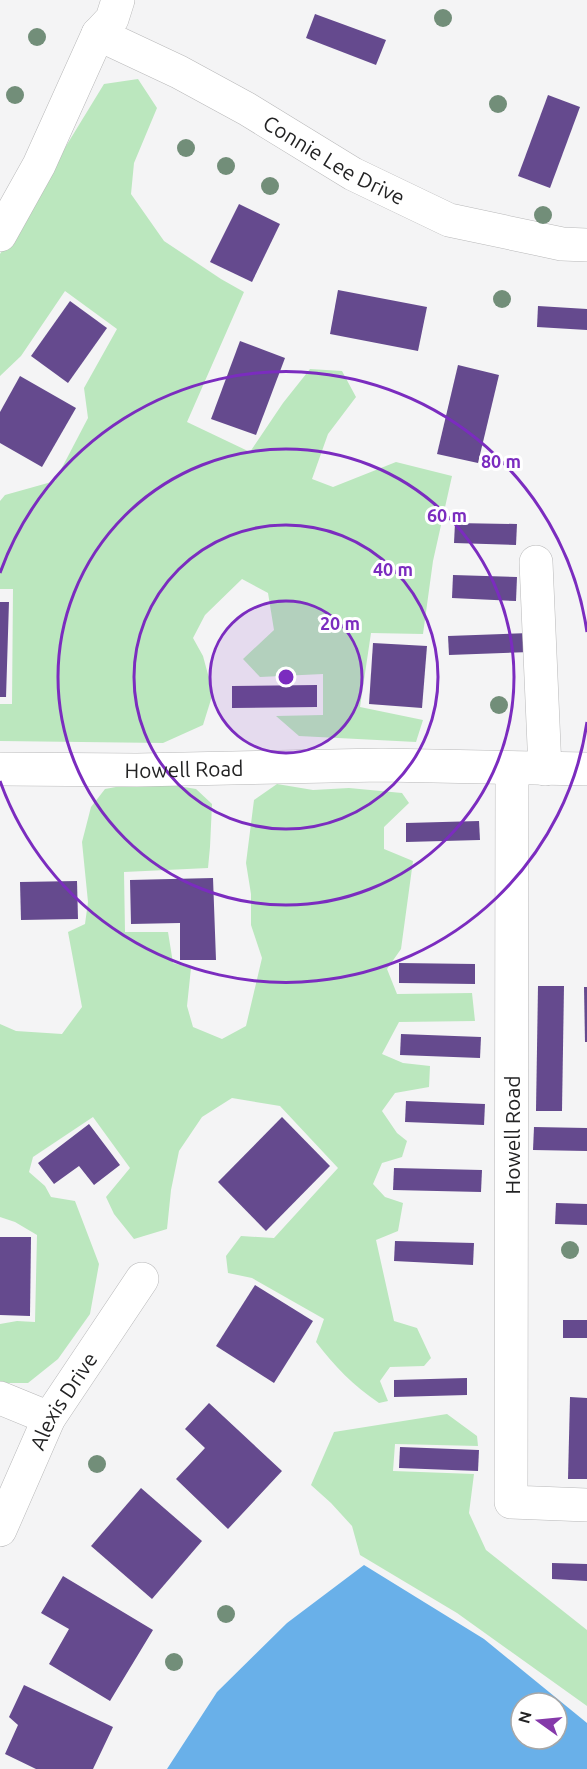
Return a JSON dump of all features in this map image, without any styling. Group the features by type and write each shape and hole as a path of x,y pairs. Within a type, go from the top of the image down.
{"street":[{"path":"0,235 39,165 98,34 112,19 118,0"},
{"name":"Connie Lee Drive","path":"98,34 179,72 246,109 353,174 449,220 562,244 587,245"},
{"path":"536,562 545,769"},
{"name":"Howell Road","path":"0,769 137,770 382,765 587,769"},
{"name":"Howell Road","path":"512,768 511,1502 587,1505"},
{"name":"Alexis Drive","path":"0,1530 49,1418 142,1279"},
{"path":"0,1398 49,1418"}],"green space":[{"path":"138,79 157,108 134,163 131,194 164,241 244,292 187,422 250,452 283,403 310,369 342,371 356,397 328,434 312,479 333,487 396,462 452,476 433,561 423,634 371,633 360,707 423,720 416,742 299,736 276,716 323,715 323,674 260,677 243,659 274,630 268,593 242,579 205,615 193,638 203,656 213,693 203,725 163,743 0,741 0,704 12,704 13,589 0,589 0,501 5,495 55,481 88,418 84,388 117,329 65,291 21,356 0,376 0,254 104,84"},
{"path":"148,781 196,789 212,804 208,868 124,872 125,932 168,932 173,963 191,968 187,1006 193,1027 222,1039 246,1026 262,958 251,925 251,894 246,863 254,800 277,784 313,790 349,788 402,793 409,803 384,827 384,849 413,861 401,949 387,969 397,994 472,993 475,1021 399,1022 382,1054 403,1063 430,1066 429,1087 395,1093 382,1111 397,1133 407,1141 402,1157 382,1163 373,1184 385,1197 403,1203 398,1231 376,1240 394,1321 417,1328 431,1358 424,1366 390,1367 380,1381 388,1401 379,1403 361,1389 337,1368 316,1342 324,1319 252,1278 228,1273 226,1256 241,1236 274,1238 338,1168 280,1106 232,1098 202,1117 179,1151 171,1190 167,1229 134,1239 114,1214 106,1197 130,1168 93,1117 33,1157 29,1172 45,1186 51,1197 75,1201 99,1264 90,1314 58,1359 28,1383 0,1383 0,1324 17,1321 35,1322 37,1235 15,1222 0,1217 0,1024 16,1031 62,1034 82,1007 68,932 85,924 88,902 82,842 91,807 105,789"},
{"path":"447,1414 477,1436 478,1446 395,1444 393,1471 474,1474 469,1513 486,1550 587,1630 587,1706 457,1613 360,1555 352,1526 311,1485 334,1432"}],"water":[{"path":"364,1565 484,1639 548,1691 509,1691 509,1751 569,1751 569,1708 587,1723 587,1769 167,1769 217,1692 287,1623"}],"building":[{"path":"315,14 386,40 376,65 306,38"},
{"path":"548,95 580,107 550,188 518,176"},
{"path":"239,204 280,224 252,282 210,262"},
{"path":"338,290 427,307 418,351 330,334"},
{"path":"70,301 107,328 68,383 31,356"},
{"path":"538,306 587,309 587,330 537,327"},
{"path":"240,341 285,358 256,435 211,419"},
{"path":"458,365 499,375 478,463 437,454"},
{"path":"20,376 76,408 42,467 0,443 0,412"},
{"path":"455,523 517,524 516,545 454,543"},
{"path":"453,575 517,577 516,601 452,598"},
{"path":"0,602 9,602 6,697 0,697"},
{"path":"530,633 531,652 449,655 448,636"},
{"path":"373,643 427,646 422,708 369,704"},
{"path":"317,685 317,707 232,708 232,686"},
{"path":"479,821 480,840 406,842 406,823"},
{"path":"213,878 216,960 180,960 180,923 131,924 130,880"},
{"path":"77,881 78,919 21,920 20,882"},
{"path":"399,963 475,964 475,984 399,983"},
{"path":"538,986 564,986 562,1111 536,1111"},
{"path":"584,987 587,987 587,1042 585,1042"},
{"path":"401,1034 481,1037 480,1058 400,1055"},
{"path":"406,1101 485,1104 484,1125 405,1122"},
{"path":"282,1117 330,1166 266,1231 218,1182"},
{"path":"89,1124 120,1165 94,1185 79,1166 54,1184 38,1163"},
{"path":"534,1127 587,1128 587,1151 533,1150"},
{"path":"394,1168 482,1170 481,1192 393,1190"},
{"path":"556,1203 587,1204 587,1225 555,1224"},
{"path":"0,1237 31,1237 30,1316 0,1315"},
{"path":"395,1241 474,1243 473,1265 394,1261"},
{"path":"255,1285 313,1321 274,1383 216,1346"},
{"path":"563,1320 587,1320 587,1338 563,1338"},
{"path":"467,1378 467,1395 394,1397 394,1380"},
{"path":"570,1397 587,1398 587,1479 568,1479"},
{"path":"209,1403 282,1471 228,1529 176,1479 205,1448 185,1429"},
{"path":"400,1447 479,1450 478,1471 399,1468"},
{"path":"141,1488 202,1541 152,1599 91,1546"},
{"path":"552,1563 587,1564 587,1581 552,1579"},
{"path":"63,1576 153,1630 110,1701 49,1664 69,1629 41,1613"},
{"path":"24,1685 113,1727 93,1769 36,1769 5,1754 18,1725 9,1717"}]}
